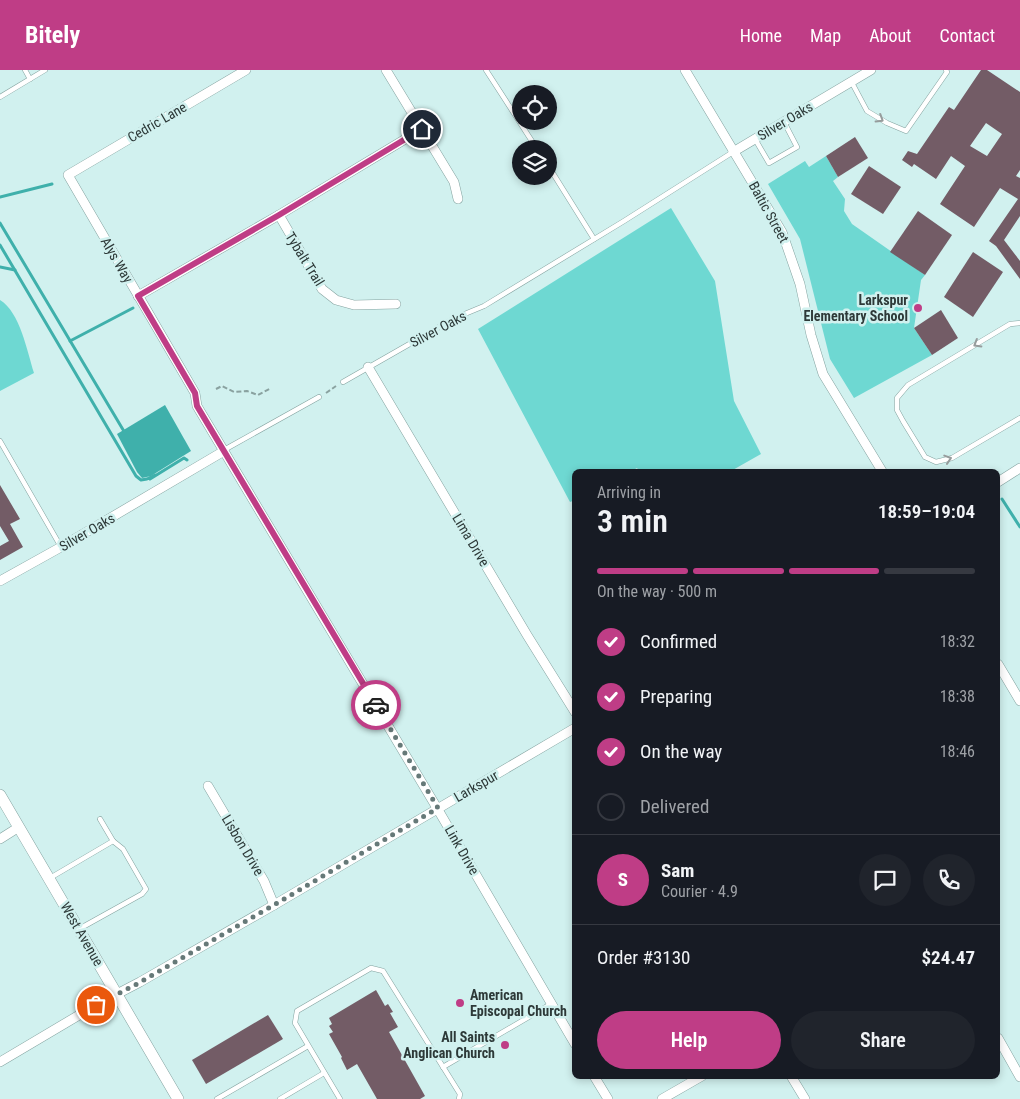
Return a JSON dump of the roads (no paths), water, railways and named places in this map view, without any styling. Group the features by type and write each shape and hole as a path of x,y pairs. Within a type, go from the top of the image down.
{"main road":[{"name":"West Avenue","path":"0,795 178,1099"}],"street":[{"name":"Cedric Lane","path":"68,175 246,70"},
{"path":"386,70 454,182 458,199"},
{"name":"Baltic Street","path":"685,70 782,232 800,284 823,374 881,469"},
{"name":"Silver Oaks","path":"733,152 871,70"},
{"path":"138,296 279,215 422,129"},
{"name":"Alys Way","path":"68,175 195,393 197,406 224,451"},
{"name":"Tybalt Trail","path":"279,215 322,289 336,300 354,305 396,304"},
{"name":"Lima Drive","path":"368,367 522,627 572,707"},
{"name":"Silver Oaks","path":"0,581 224,451"},
{"name":"Link Drive","path":"224,451 438,808 572,1039"},
{"path":"1000,481 1020,468"},
{"path":"1000,667 1020,701"},
{"name":"Larkspur","path":"0,1062 96,1005 274,905 572,730"},
{"name":"Lisbon Drive","path":"208,786 264,881 274,905"},
{"path":"0,840 19,827"},
{"path":"1000,1042 1020,1077"},
{"path":"596,1079 608,1099"},
{"path":"662,1099 697,1079"},
{"path":"793,1079 804,1099"}],"lane":[{"path":"25,70 30,79"},
{"path":"0,97 45,70"},
{"path":"486,70 531,140"},
{"path":"852,81 867,111 887,123 906,131 947,72 946,70"},
{"path":"755,139 769,163 797,147 784,121"},
{"name":"Silver Oaks","path":"342,382 455,318 484,306 733,152"},
{"path":"557,180 594,239"},
{"path":"1020,323 1010,324 908,385 897,398 897,410 925,457 936,462 952,458 1020,418"},
{"name":"Silver Oaks","path":"224,451 319,397"},
{"path":"0,441 61,547"},
{"path":"79,929 142,894 146,889 124,850 112,841 100,819"},
{"path":"49,878 112,841"},
{"path":"340,1099 295,1023 297,1011 371,968 383,971 460,1094 459,1099"},
{"path":"443,1067 551,1004"},
{"path":"217,1099 308,1046"},
{"path":"280,1099 324,1073"}],"waterway":[{"path":"0,197 52,184"},
{"path":"0,223 125,433"},
{"path":"0,245 136,476 141,480 155,475 150,479 184,458 187,460"},
{"path":"0,267 15,270"},
{"path":"70,341 133,308"},
{"path":"1002,499 1020,527"}],"place":[{"name":"Larkspur Elementary School","path":"918,308"},
{"name":"American Episcopal Church","path":"460,1003"},
{"name":"All Saints Anglican Church","path":"505,1045"}]}
